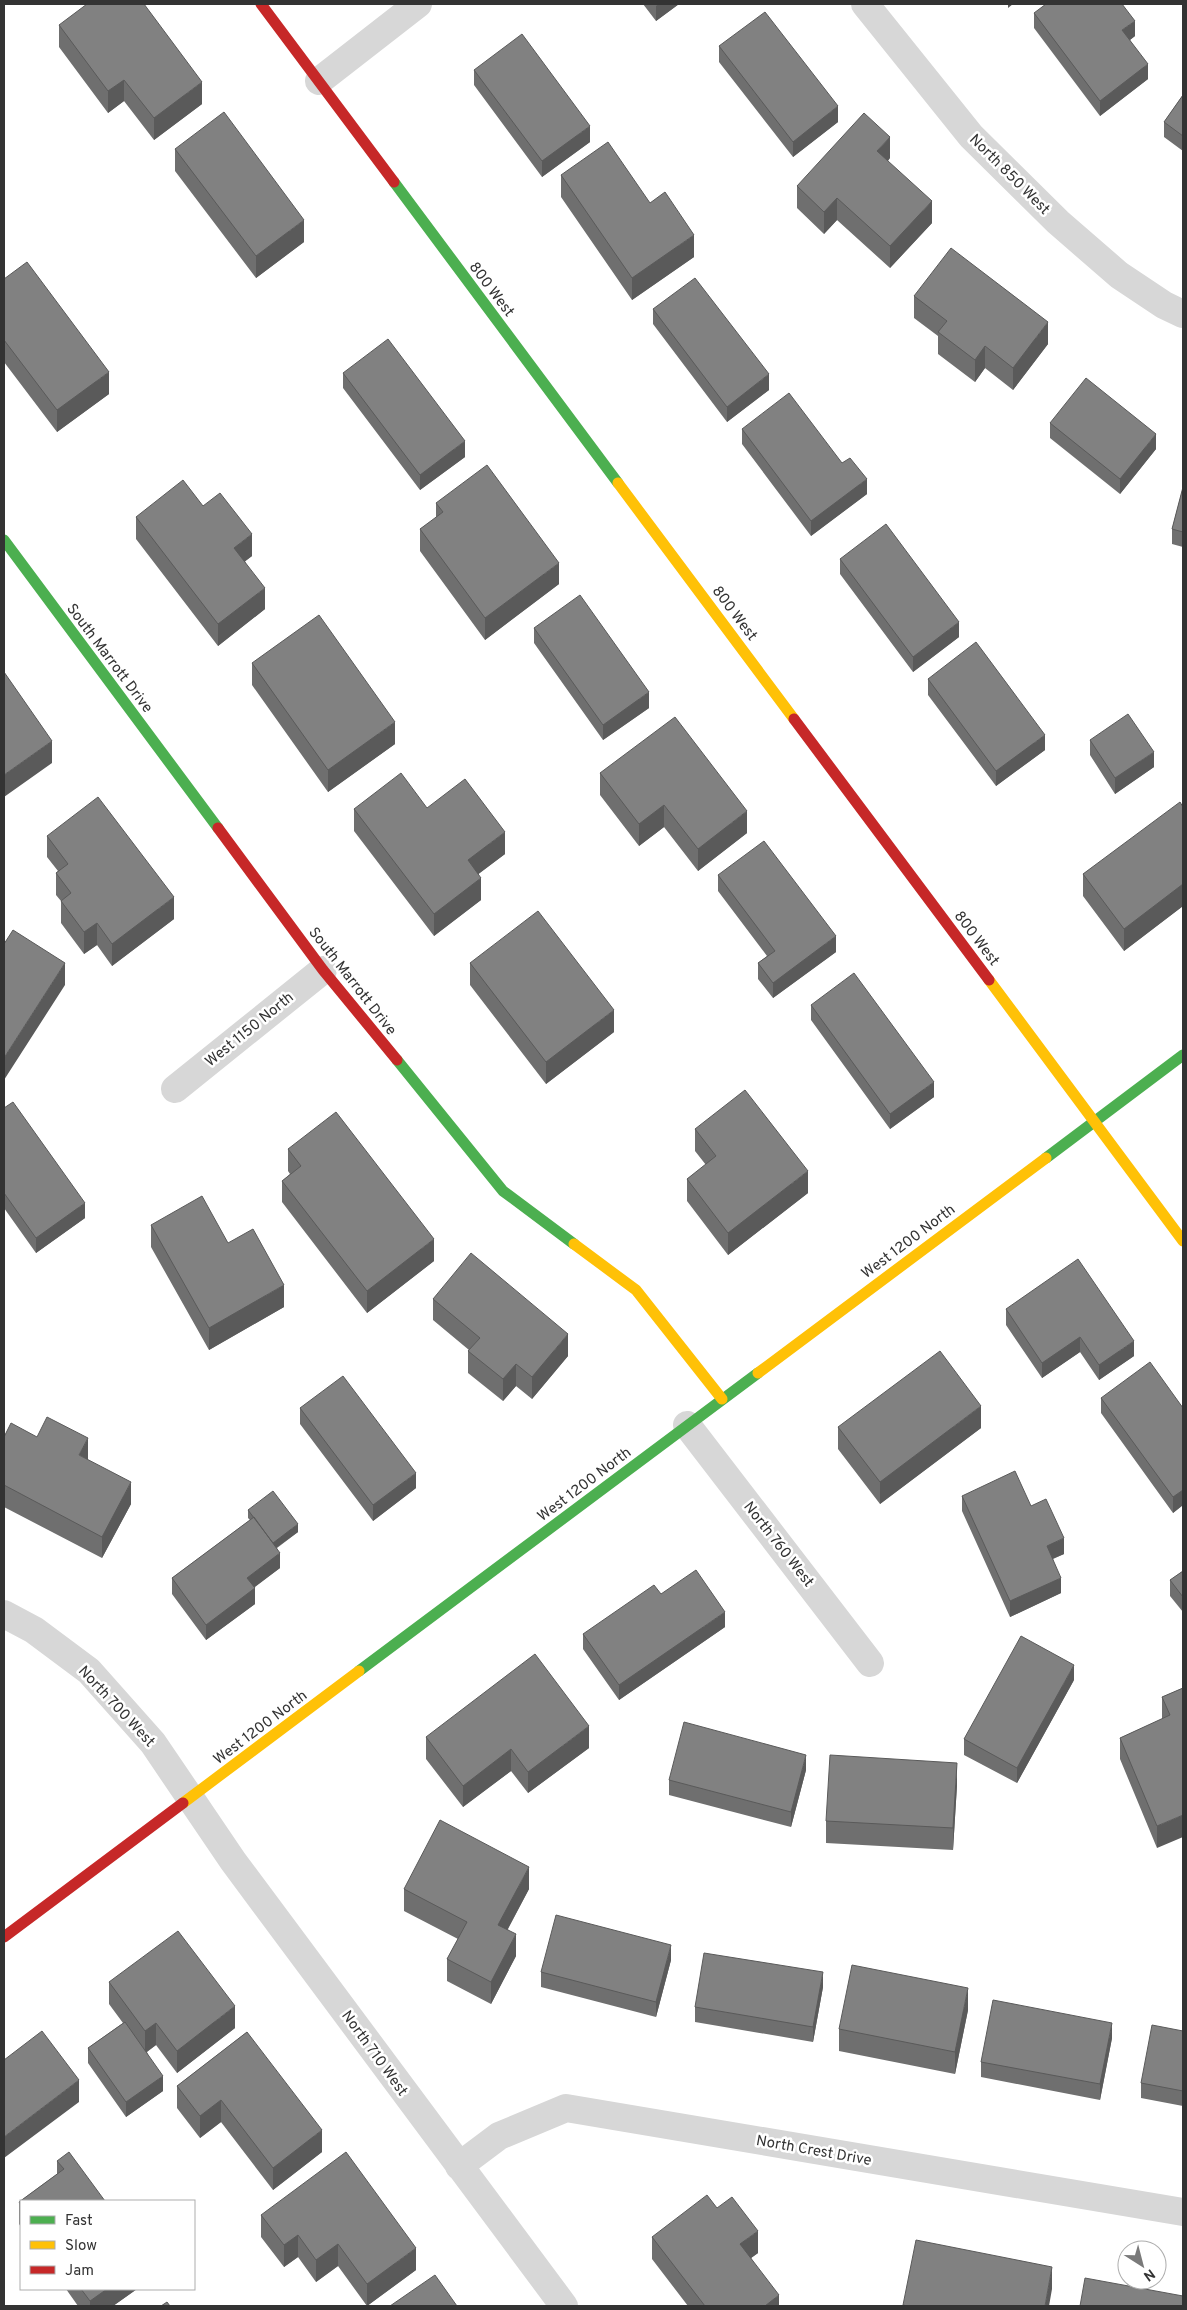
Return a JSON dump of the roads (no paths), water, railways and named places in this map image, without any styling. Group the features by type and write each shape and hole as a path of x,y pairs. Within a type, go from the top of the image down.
{"street":[{"name":"800 West","path":"261,4 1183,1241"},
{"path":"319,81 418,4"},
{"name":"North 850 West","path":"865,4 971,136 1058,222 1119,275 1164,305 1183,314"},
{"name":"South Marrott Drive","path":"4,540 323,970 503,1191 636,1290 722,1399"},
{"name":"West 1150 North","path":"175,1088 323,970"},
{"name":"West 1200 North","path":"4,1938 1183,1055"},
{"name":"North 760 West","path":"687,1426 870,1663"},
{"name":"North 700 West","path":"4,1614 34,1630 89,1671 153,1743 191,1797"},
{"name":"North 710 West","path":"191,1797 233,1860 458,2166 564,2306"},
{"name":"North Crest Drive","path":"458,2166 499,2136 566,2108 1183,2212"}]}
